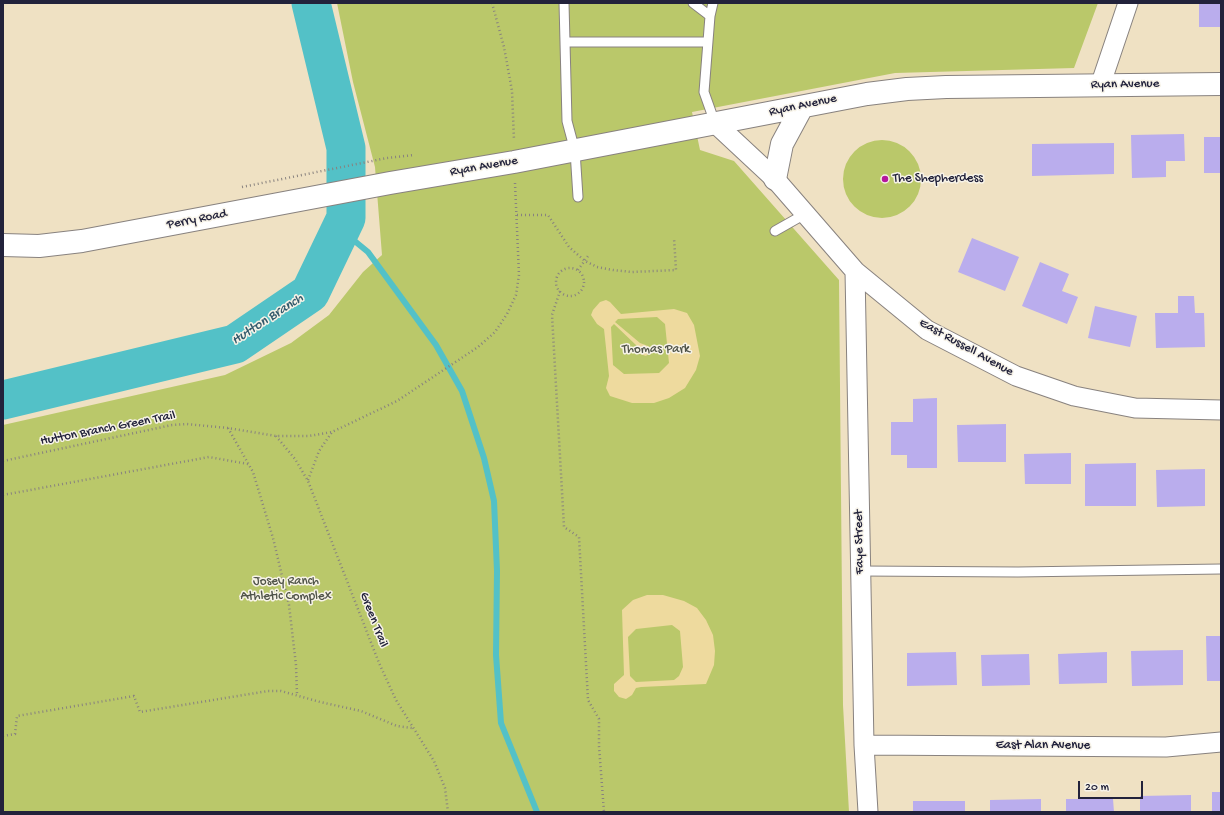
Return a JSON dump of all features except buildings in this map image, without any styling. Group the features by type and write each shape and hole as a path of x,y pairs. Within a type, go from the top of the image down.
{"street":[{"path":"1100,86 1128,3"},
{"name":"Ryan Avenue","path":"390,183 575,151 831,100 907,89 1221,84"},
{"path":"775,179 782,144 802,107"},
{"name":"East Russell Avenue","path":"716,124 775,179 855,271 927,330 1016,376 1074,396 1135,408 1221,410"},
{"name":"Perry Road","path":"3,245 39,246 82,241 390,183"},
{"name":"Faye Street","path":"855,271 864,745 868,812"},
{"name":"East Alan Avenue","path":"864,745 1166,747 1221,742"}],"lane":[{"path":"564,3 566,121 575,151 578,197"},
{"path":"693,3 710,16"},
{"path":"713,3 710,16 704,92 716,124"},
{"path":"565,42 708,42"},
{"path":"775,232 805,214"},
{"path":"861,571 1018,572 1221,569"}],"path":[{"path":"492,3 504,46 512,92 517,215 548,215 569,247 585,261 597,267 613,270 632,272 676,270 674,238"},
{"path":"262,182 387,158"},
{"name":"Hutton Branch Green Trail","path":"3,461 172,425 186,424 228,428 276,436 309,436 332,432 397,401 456,363 495,332 507,314 516,295 519,275 517,215"},
{"path":"578,270 588,256"},
{"path":"569,268 578,270 584,281 581,290 573,296 564,294 560,291 556,283 561,272 569,268"},
{"path":"560,291 552,315 564,526 579,537 588,700 599,719 599,746 604,812"},
{"path":"228,428 253,472 273,538 289,605 296,665 296,695"},
{"path":"308,480 319,451 332,432"},
{"name":"Green Trail","path":"276,436 295,459 308,480 379,663 396,700 434,762 445,788 448,812"},
{"path":"3,495 209,457 248,464"},
{"path":"3,736 15,734 18,716 134,696 140,712 268,691 281,691 361,711 397,726 412,728"}],"green space":[{"path":"337,3 1098,3 1074,68 895,73 692,112 700,150 734,161 839,280 843,705 849,812 3,812 3,425 225,375 291,343 329,315 363,272 382,255 375,167 353,82"},
{"path":"882,140 897,143 910,151 918,164 921,179 918,194 910,207 897,215 882,218 867,215 854,207 846,194 843,179 846,164 854,151 867,143"}],"sand":[{"path":"606,300 610,302 621,314 674,309 687,313 694,325 700,356 696,370 685,388 669,398 654,403 632,403 610,396 606,388 609,376 604,329 597,324 591,315 593,310 600,302","holes":["657,317 665,324 669,363 659,373 624,374 613,365 611,327 614,324 637,346 640,354 646,356 650,352 648,346 640,343 615,322 618,319"]},
{"path":"647,595 663,595 684,601 697,608 706,620 713,635 715,651 714,665 706,684 641,687 636,688 632,695 626,699 619,697 614,691 614,684 624,675 622,610 633,600","holes":["672,625 680,631 683,667 679,676 674,680 636,682 630,676 628,637 636,629"]}],"waterway":[{"name":"Hutton Branch","path":"3,400 235,344 310,293 346,218 346,148 311,3"},
{"path":"340,229 368,252 436,345 462,391 484,458 494,501 497,571 496,655 501,723 537,812"}],"place":[{"name":"The Shepherdess","path":"885,179"}],"park label":[{"name":"Thomas Park","path":"656,350"},
{"name":"Josey Ranch Athletic Complex","path":"286,590"}]}
